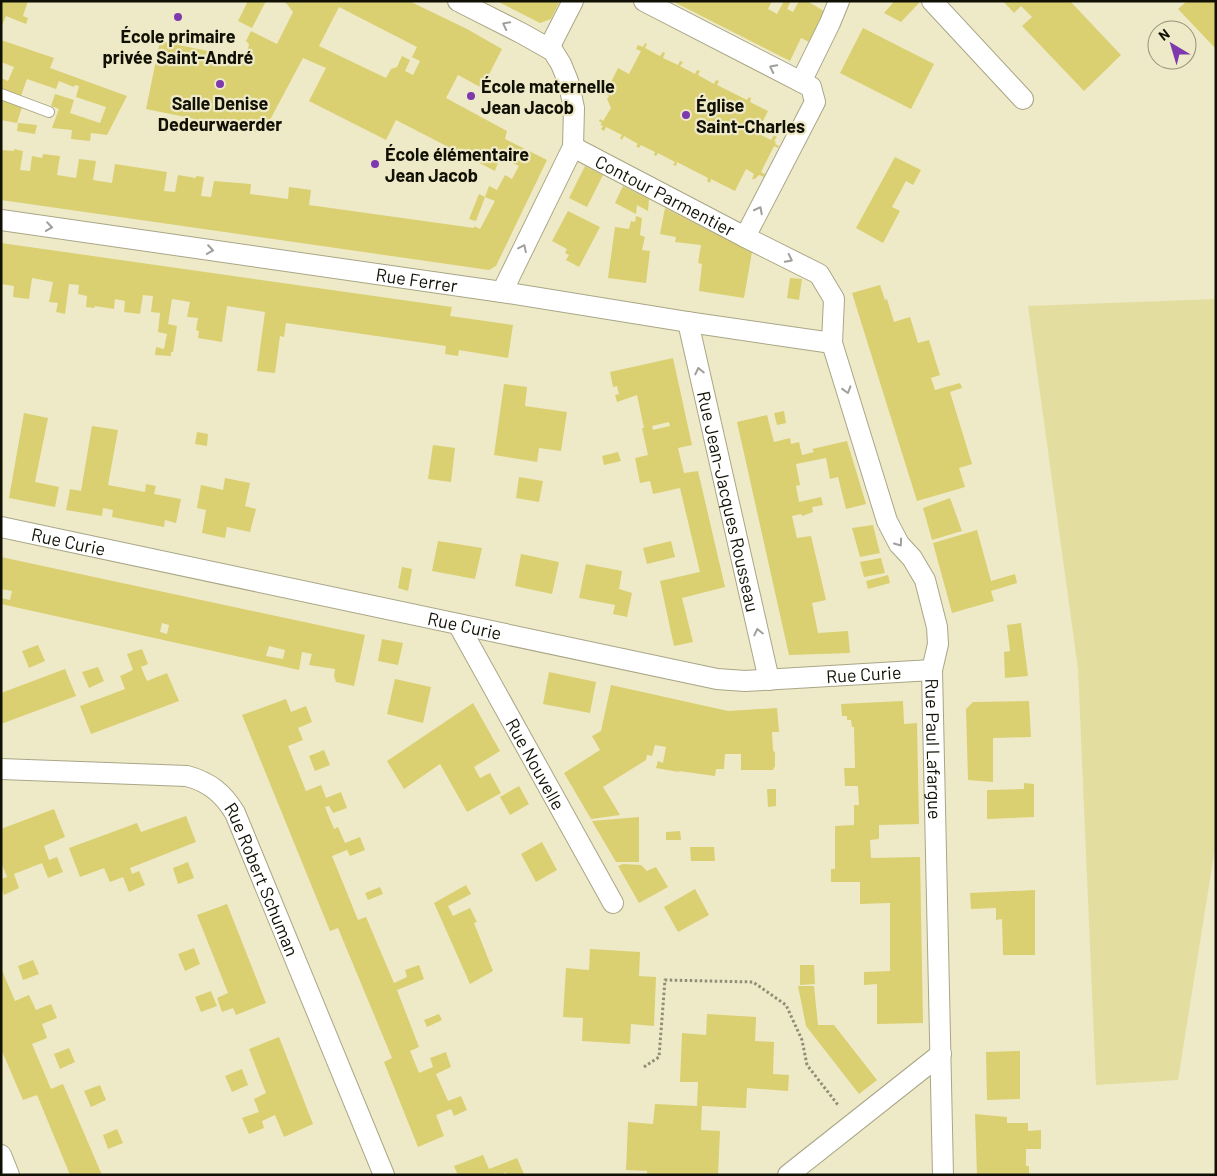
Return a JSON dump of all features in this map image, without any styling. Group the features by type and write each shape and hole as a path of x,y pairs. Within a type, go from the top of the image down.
{"street":[{"path":"458,1 549,48 561,64 568,81 574,108 573,147"},
{"path":"549,48 573,1"},
{"name":"Contour Parmentier","path":"502,292 573,147 745,237 815,102 811,87 644,1"},
{"path":"801,82 839,1"},
{"path":"932,1 1023,98"},
{"name":"Rue Ferrer","path":"1,220 502,292 832,344"},
{"name":"Rue Paul Lafargue","path":"745,237 819,274 834,299 832,344 887,521 899,544 912,558 925,580 937,627 938,644 932,670 943,1175"},
{"name":"Rue Jean-Jacques Rousseau","path":"688,322 769,680"},
{"name":"Rue Curie","path":"1,527 717,679 769,680 932,670"},
{"name":"Rue Nouvelle","path":"458,624 613,903"},
{"name":"Rue Robert Schuman","path":"1,768 187,776 208,783 224,796 235,813 384,1175"},
{"path":"788,1175 941,1054"},
{"path":"1,1155 9,1175"}],"lane":[{"path":"1,94 49,112"}],"path":[{"path":"644,1066 659,1057 665,980 752,982 786,1005 802,1040 807,1065 852,1124"}],"shaded area":[{"path":"1216,299 1216,842 1178,1080 1096,1085 1078,669 1028,306"}],"building":[{"path":"1,1 28,1 23,16 28,18 26,24 6,16 1,27"},
{"path":"248,1 266,1 252,28 238,21"},
{"path":"283,1 409,1 467,29 502,49 482,88 458,75 446,98 507,131 505,139 547,160 496,266 489,270 1,200 1,150 14,151 14,149 23,151 20,170 30,171 32,156 42,158 43,154 60,156 57,175 76,178 79,159 96,161 93,180 112,183 115,164 167,172 164,191 175,192 178,175 196,178 196,176 204,177 201,196 211,197 214,181 251,184 250,194 288,199 289,187 311,190 309,205 474,228 474,226 480,229 495,201 485,197 489,186 497,190 505,175 512,179 519,166 500,157 495,171 396,120 386,140 309,101 326,68 303,58 263,133 146,109 160,41 246,59 249,44 246,41 251,31 277,44 293,12","holes":["339,7 417,47 412,57 420,61 413,75 405,71 410,60 402,56 397,67 391,69 386,78 319,46"]},
{"path":"497,1 560,1 551,19 540,23"},
{"path":"672,1 772,1 768,9 777,14 784,1 791,1 787,9 793,12 799,1 807,1 824,11 809,42 801,38 790,61"},
{"path":"892,1 917,1 919,3 901,22 884,13 893,3"},
{"path":"1003,1 1070,1 1121,55 1084,91 1022,26 1032,17 1021,6 1014,13"},
{"path":"1187,1 1216,2 1216,49 1197,29 1197,20 1188,20 1178,9"},
{"path":"863,28 934,64 911,109 840,73"},
{"path":"1,40 54,58 50,68 127,96 107,135 91,133 90,141 71,139 72,130 52,128 59,109 51,106 55,94 74,100 70,113 100,123 106,107 76,97 79,86 75,85 74,87 59,81 56,89 27,79 21,96 1,89 1,78 8,81 14,67 1,62"},
{"name":"Église Saint-Charles","path":"645,43 647,44 645,48 660,56 663,52 665,53 663,58 678,65 680,61 683,62 680,66 695,74 697,70 700,71 698,75 714,84 716,80 719,81 717,85 747,100 749,97 751,98 750,102 768,111 757,133 771,140 774,135 777,137 774,141 776,142 775,144 779,146 778,148 774,146 761,172 765,174 764,177 759,175 752,179 754,174 746,169 735,191 711,179 710,183 707,181 708,178 677,162 676,166 673,165 675,162 658,153 656,156 654,155 655,152 641,145 639,148 636,146 638,144 624,136 622,140 620,138 622,135 606,127 604,131 601,129 603,126 600,125 602,123 599,121 600,119 603,121 611,108 607,99 609,96 605,94 618,68 629,74 641,51 636,49 638,45 643,47"},
{"path":"1,100 22,107 17,123 1,120"},
{"path":"18,123 37,125 35,134 17,131"},
{"path":"895,157 921,170 913,185 906,181 892,207 900,211 883,243 856,228"},
{"path":"585,166 603,175 587,207 569,198"},
{"path":"623,186 649,199 648,211 637,205 636,214 615,203"},
{"path":"479,194 485,197 476,221 469,219"},
{"path":"665,208 752,252 744,298 699,291 702,264 698,263 701,245 675,242 676,237 660,234"},
{"path":"568,211 600,227 579,267 566,260 569,255 565,253 567,249 552,241"},
{"path":"636,216 642,218 640,235 645,237 642,250 650,251 646,283 608,278 615,227 629,229 631,221 635,222"},
{"path":"1,243 452,307 450,316 513,325 508,358 459,350 458,356 445,354 446,346 286,323 284,337 280,336 275,373 257,371 265,312 227,306 222,342 198,338 199,331 196,330 198,318 187,317 190,302 172,299 168,324 177,326 173,352 171,352 171,356 155,355 156,347 164,349 167,334 158,332 160,313 151,312 153,296 143,295 140,314 124,312 125,301 115,299 114,309 95,306 94,308 86,307 87,296 78,294 79,285 69,284 65,314 56,312 58,303 49,302 53,282 32,278 29,299 13,297 14,286 1,284"},
{"path":"790,278 802,279 799,300 787,298"},
{"path":"880,285 885,300 887,299 894,322 910,317 918,343 929,340 940,375 931,378 935,390 960,383 962,388 950,392 972,464 959,468 965,487 917,501 852,293"},
{"path":"673,358 692,445 678,448 684,473 698,471 725,587 682,598 693,642 674,646 660,581 700,572 680,488 653,494 650,481 640,483 635,458 648,455 637,395 617,402 615,395 619,394 617,386 613,387 610,372","holes":["669,422 670,426 653,430 652,426"]},
{"path":"504,384 527,387 525,406 567,412 561,451 539,448 537,462 494,455"},
{"path":"784,411 786,423 777,425 774,413"},
{"path":"24,413 48,418 35,482 59,487 55,507 9,498"},
{"path":"767,415 774,442 790,438 791,444 799,442 802,455 814,452 812,449 847,441 866,504 846,509 838,477 830,479 826,458 796,464 800,485 796,486 799,502 821,497 823,505 812,507 813,512 802,516 801,514 792,516 797,538 811,536 826,600 812,603 818,633 848,631 850,653 789,655 737,422"},
{"path":"92,426 118,430 108,485 145,492 146,484 156,486 154,494 181,499 176,523 165,520 164,527 112,517 113,510 103,508 102,516 66,510 70,489 81,491"},
{"path":"197,432 208,434 207,446 195,444"},
{"path":"433,445 455,448 451,482 428,479"},
{"path":"618,452 621,461 604,465 602,456"},
{"path":"519,477 543,481 539,502 516,498"},
{"path":"225,478 250,483 245,506 256,509 250,532 227,527 225,538 202,533 206,510 197,508 201,485 223,490"},
{"path":"950,498 962,531 932,540 923,508"},
{"path":"873,525 880,553 860,557 852,528"},
{"path":"977,530 991,581 1015,574 1017,583 991,591 994,601 952,613 933,543"},
{"path":"438,541 482,548 475,579 432,571"},
{"path":"671,541 675,557 647,564 643,548"},
{"path":"521,554 559,562 552,594 515,586"},
{"path":"1,557 365,635 354,686 336,682 334,676 335,669 309,665 312,654 302,652 299,670 1,604 1,598 10,600 12,591 1,589","holes":["162,623 169,625 167,634 160,632","269,646 285,650 283,659 266,656"]},
{"path":"881,558 885,573 864,577 860,562"},
{"path":"586,564 622,571 619,589 632,593 627,617 613,614 615,605 579,598"},
{"path":"402,567 412,569 408,591 398,588"},
{"path":"888,575 890,583 868,589 866,581"},
{"path":"1021,623 1028,676 1005,678 1004,652 1010,651 1007,625"},
{"path":"382,639 403,643 398,665 378,661"},
{"path":"38,645 45,661 29,668 22,651"},
{"path":"142,649 148,664 141,667 147,681 167,673 179,701 91,734 80,706 125,689 120,676 133,670 127,654"},
{"path":"98,667 104,681 89,688 82,672"},
{"path":"65,669 76,696 1,724 1,693"},
{"path":"549,672 596,682 590,713 543,704"},
{"path":"395,679 431,687 423,723 387,714"},
{"path":"611,685 728,711 777,708 779,732 772,732 773,750 775,753 775,766 773,770 741,770 741,754 725,754 724,769 716,769 715,776 656,768 658,761 663,763 666,747 655,745 652,756 647,755 646,760 603,787 620,815 591,819 564,773 600,750 592,736 601,731"},
{"path":"286,699 291,712 306,706 312,722 298,728 303,740 288,746 306,791 321,785 326,798 341,792 347,808 333,813 329,806 325,807 334,829 338,827 345,843 360,837 365,850 350,856 347,850 332,856 358,920 366,917 394,983 407,977 405,970 419,965 424,979 397,990 419,1047 410,1051 419,1073 433,1067 430,1058 446,1052 451,1067 436,1074 448,1101 461,1096 467,1110 454,1116 451,1109 436,1115 444,1136 418,1147 384,1062 392,1058 338,928 330,931 242,715"},
{"path":"903,701 904,724 917,723 919,824 879,825 879,839 870,840 871,858 920,857 923,1023 877,1024 877,984 864,985 864,972 890,971 890,903 860,904 860,882 831,882 831,869 835,869 835,826 854,825 854,805 859,805 858,786 845,786 844,768 855,768 854,727 852,727 851,720 847,720 847,716 842,716 841,704"},
{"path":"1029,701 1031,737 993,738 993,782 968,780 966,709 973,702"},
{"path":"473,703 500,751 474,767 480,778 490,773 501,793 467,812 440,764 404,789 387,761"},
{"path":"324,750 330,765 315,771 309,756"},
{"path":"1024,783 1034,784 1034,817 987,819 987,790 1024,789"},
{"path":"519,786 529,804 510,815 500,797"},
{"path":"767,789 776,789 776,806 768,807"},
{"path":"54,809 65,837 44,846 49,860 57,857 63,872 48,878 42,863 14,874 19,888 4,895 1,879 7,877 1,862 1,829"},
{"path":"186,816 196,842 130,868 132,874 139,871 145,885 129,892 123,877 110,882 104,868 80,877 69,848 137,823 141,832"},
{"path":"639,817 639,862 616,862 592,821"},
{"path":"680,831 681,840 666,840 666,832"},
{"path":"542,842 557,870 536,882 521,854"},
{"path":"690,847 714,847 715,861 691,861"},
{"path":"188,862 194,878 178,884 173,868"},
{"path":"623,864 641,865 647,871 656,867 668,887 639,903 618,866"},
{"path":"466,885 471,894 448,906 453,916 470,908 477,922 474,923 493,971 470,984 434,903"},
{"path":"380,887 383,894 368,900 365,893"},
{"path":"695,889 709,915 678,932 664,907"},
{"path":"1035,890 1035,955 1003,955 1002,919 996,920 996,908 971,909 970,893"},
{"path":"227,904 266,1003 236,1015 233,1008 222,1012 217,998 228,993 197,915"},
{"path":"194,948 200,964 185,971 178,954"},
{"path":"590,949 640,952 639,976 656,977 654,1026 631,1024 630,1044 582,1041 583,1018 563,1017 566,968 589,970"},
{"path":"33,960 39,974 23,980 18,966"},
{"path":"800,965 814,965 815,984 800,985"},
{"path":"1,968 15,1001 29,995 36,1010 51,1004 57,1018 42,1024 47,1038 32,1044 51,1089 63,1084 102,1175 70,1175 37,1095 23,1100 1,1049"},
{"path":"798,986 814,986 818,1025 834,1025 877,1080 859,1094 806,1026"},
{"path":"211,991 217,1006 201,1012 195,997"},
{"path":"439,1014 442,1020 427,1027 424,1020"},
{"path":"707,1014 756,1017 755,1041 774,1042 773,1074 789,1075 788,1091 747,1088 746,1108 702,1106 701,1130 720,1131 718,1175 647,1175 647,1171 626,1170 628,1122 653,1124 655,1104 697,1106 698,1082 680,1082 682,1033 706,1035"},
{"path":"279,1037 313,1124 284,1137 275,1115 262,1121 264,1128 249,1134 242,1118 259,1112 254,1099 266,1093 249,1049"},
{"path":"69,1048 75,1062 60,1069 54,1054"},
{"path":"1020,1051 1020,1099 987,1100 986,1052"},
{"path":"242,1069 248,1085 232,1092 225,1076"},
{"path":"100,1085 106,1100 91,1107 84,1091"},
{"path":"975,1114 1007,1117 1007,1123 1028,1123 1028,1131 1041,1130 1041,1149 1026,1149 1026,1166 1029,1166 1029,1175 977,1175"},
{"path":"117,1129 123,1143 108,1149 103,1135"},
{"path":"483,1155 489,1169 517,1158 524,1174 507,1175 506,1172 501,1175 458,1175 454,1166"}],"place":[{"name":"École primaire privée Saint-André","path":"178,17"},
{"name":"Salle Denise Dedeurwaerder","path":"220,84"},
{"name":"École maternelle Jean Jacob","path":"471,96"},
{"name":"Église Saint-Charles","path":"686,115"},
{"name":"École élémentaire Jean Jacob","path":"375,164"}]}
